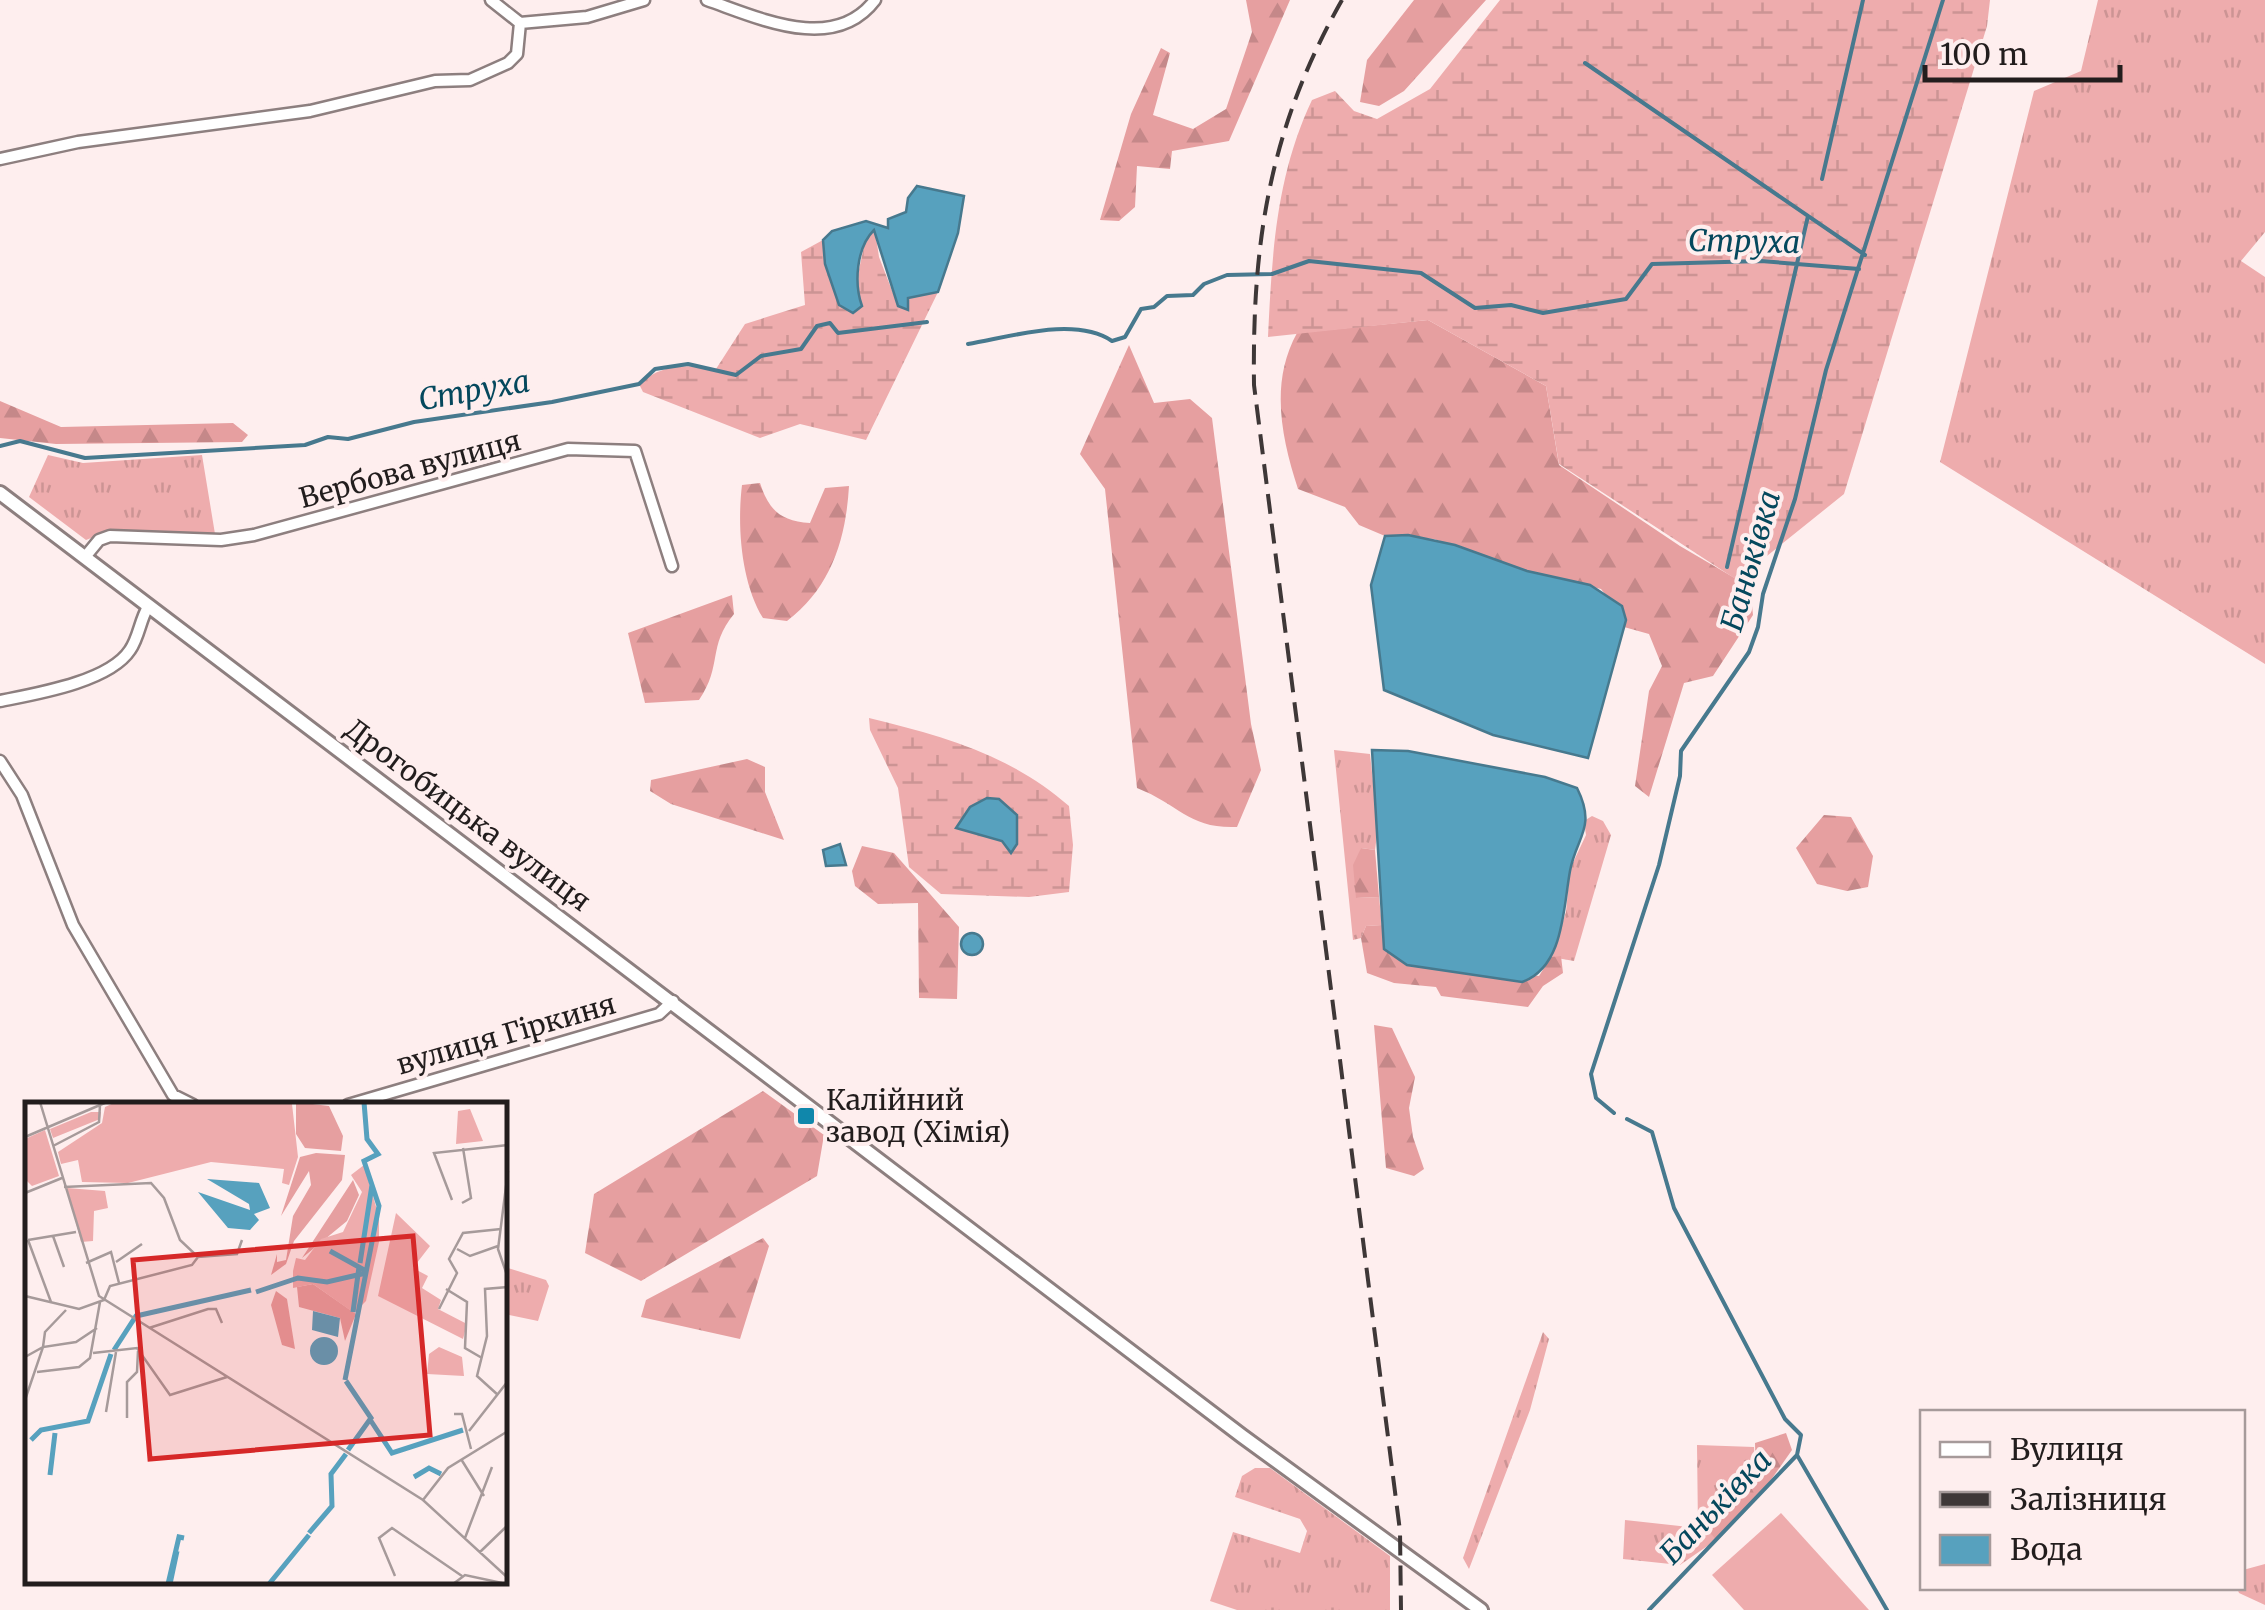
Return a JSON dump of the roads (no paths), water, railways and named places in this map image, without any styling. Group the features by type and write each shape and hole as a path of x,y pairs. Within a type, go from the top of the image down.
{"street":[{"path":"491,0 520,23 587,17 644,0"},
{"path":"707,0 774,24 808,29 843,26 858,20 875,0"},
{"path":"0,159 78,142 310,111 435,81 470,80 508,64 517,54 520,23"},
{"name":"Вербова вулиця","path":"85,556 99,540 110,536 221,540 254,535 568,449 634,452 672,566"},
{"name":"Дрогобицька вулиця","path":"0,493 1242,1436 1481,1610"},
{"path":"0,701 49,692 118,663 128,654 148,607"},
{"path":"0,761 22,794 73,925 172,1094 187,1102"},
{"name":"вулиця Гіркиня","path":"358,1102 658,1014 673,1001"}],"water":[{"path":"917,186 964,196 958,233 938,292 908,298 908,310 898,306 874,230 863,246 858,266 862,306 853,313 839,305 825,264 823,240 832,231 866,221 888,228 888,219 906,212 908,198"},
{"path":"1408,535 1455,545 1527,571 1590,585 1622,606 1626,620 1588,758 1493,735 1384,690 1371,585 1385,536"},
{"path":"1372,750 1408,751 1545,777 1577,788 1585,823 1570,871 1559,935 1546,964 1536,974 1522,982 1407,965 1384,949"},
{"path":"987,798 999,799 1017,815 1017,844 1011,853 1002,841 956,828 970,807"},
{"path":"840,844 846,865 826,866 823,850"},
{"path":"972,933 980,936 980,952 972,955 964,952 961,944 964,936"}],"waterway":[{"path":"1822,179 1863,0"},
{"name":"Баньківка","path":"1614,1113 1596,1098 1591,1074 1659,865 1680,776 1681,751 1749,652 1758,627 1763,594 1795,499 1826,370 1943,0"},
{"path":"1585,63 1865,255"},
{"path":"1727,567 1808,216"},
{"name":"Струха","path":"968,344 1061,329 1080,330 1112,341 1125,337 1141,309 1154,307 1167,296 1193,295 1204,284 1227,275 1272,274 1309,261 1421,273 1475,308 1511,305 1543,313 1626,299 1652,264 1761,261 1859,269"},
{"name":"Струха","path":"0,446 20,441 85,458 305,445 328,437 348,439 414,422 552,402 639,384 655,369 688,364 736,375 761,356 801,349 817,326 830,323 838,333 927,322"},
{"name":"Баньківка","path":"1627,1119 1652,1132 1674,1208 1785,1419 1801,1435 1797,1455 1649,1610"},
{"path":"1797,1455 1887,1610"}],"railway":[{"path":"1342,0 1298,93 1270,186 1257,282 1254,385 1400,1531 1401,1610"}],"place":[{"name":"Калійний завод (Хімія)","path":"806,1116"}]}
